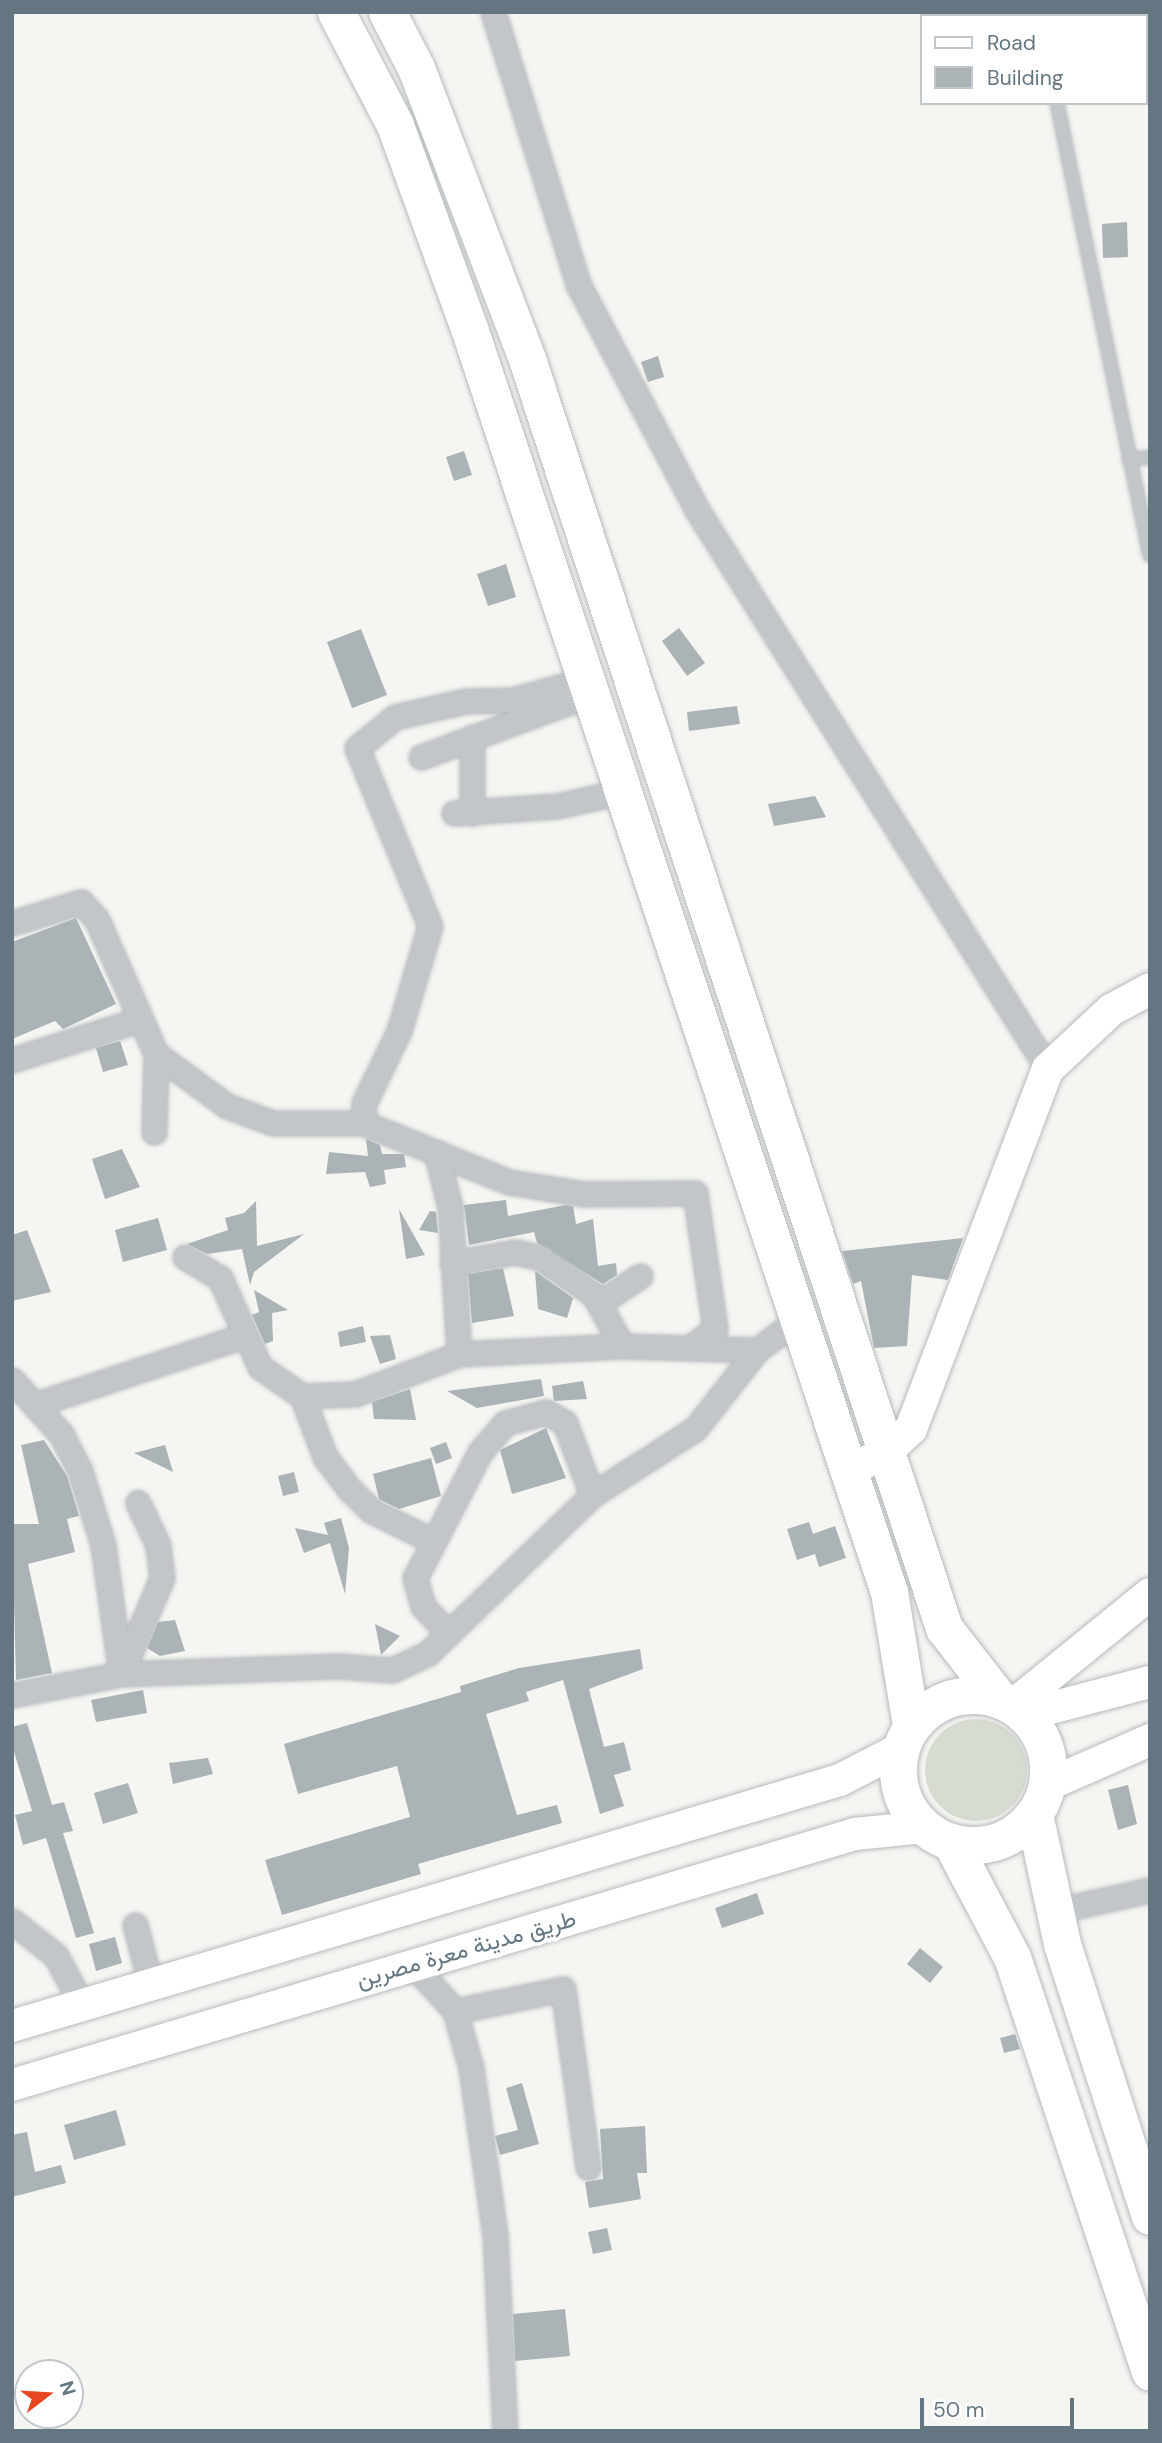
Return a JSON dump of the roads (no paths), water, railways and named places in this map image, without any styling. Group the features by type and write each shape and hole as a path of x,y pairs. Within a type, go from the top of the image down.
{"main road":[{"path":"336,12 395,125 889,1592 906,1737 900,1792 937,1835 1012,1956 1150,2372"},
{"path":"387,12 416,68 528,362 884,1454 944,1628 1044,1745 1040,1800 1055,1911 1150,2216"},
{"path":"849,1470 884,1454 917,1418 1048,1069 1111,1010 1150,989"},
{"path":"1012,1707 1150,1594"},
{"path":"12,2026 840,1780 906,1737 954,1696 1012,1707 1150,1682"},
{"path":"937,1835 997,1842 1040,1800 1150,1740"},
{"name":"طريق مدينة معرة مصرين","path":"12,2085 855,1834 937,1835"}],"street":[{"path":"493,12 578,284 609,344 697,510 1048,1069"},
{"path":"421,757 586,688"},
{"path":"363,1123 364,1103 399,1031 430,926 357,748 395,717 465,701 512,700 586,688"},
{"path":"472,737 463,813 620,792"},
{"path":"12,923 81,902 97,920 156,1054 154,1132"},
{"path":"12,1060 141,1019"},
{"path":"156,1054 228,1106 273,1123 363,1123 509,1182 547,1188 695,1193 715,1329 690,1347"},
{"path":"436,1152 450,1207 459,1354"},
{"path":"452,1262 529,1254 601,1302 622,1346"},
{"path":"185,1257 220,1278 243,1336 260,1367 302,1396 325,1458 348,1488 372,1511 431,1540"},
{"path":"601,1302 640,1276"},
{"path":"12,1695 121,1674 338,1666 392,1670 428,1653 447,1632 518,1571 592,1495 695,1429 757,1350 796,1321"},
{"path":"37,1404 243,1336"},
{"path":"302,1396 355,1394 459,1354 622,1346 757,1350"},
{"path":"12,1380 37,1404 80,1471 103,1545 121,1674"},
{"path":"447,1632 416,1591 415,1578 431,1540 480,1452 505,1423 546,1412 565,1423 592,1495"},
{"path":"121,1674 162,1578 158,1545 138,1503"},
{"path":"1055,1911 1150,1890"},
{"path":"12,1921 56,1956 82,2005"},
{"path":"135,1926 151,1985"},
{"path":"413,1965 455,2011 471,2068 495,2235 505,2431"},
{"path":"455,2011 563,1989 588,2167"}],"lane":[{"path":"1057,105 1150,556"},
{"path":"1129,460 1150,457"}]}
